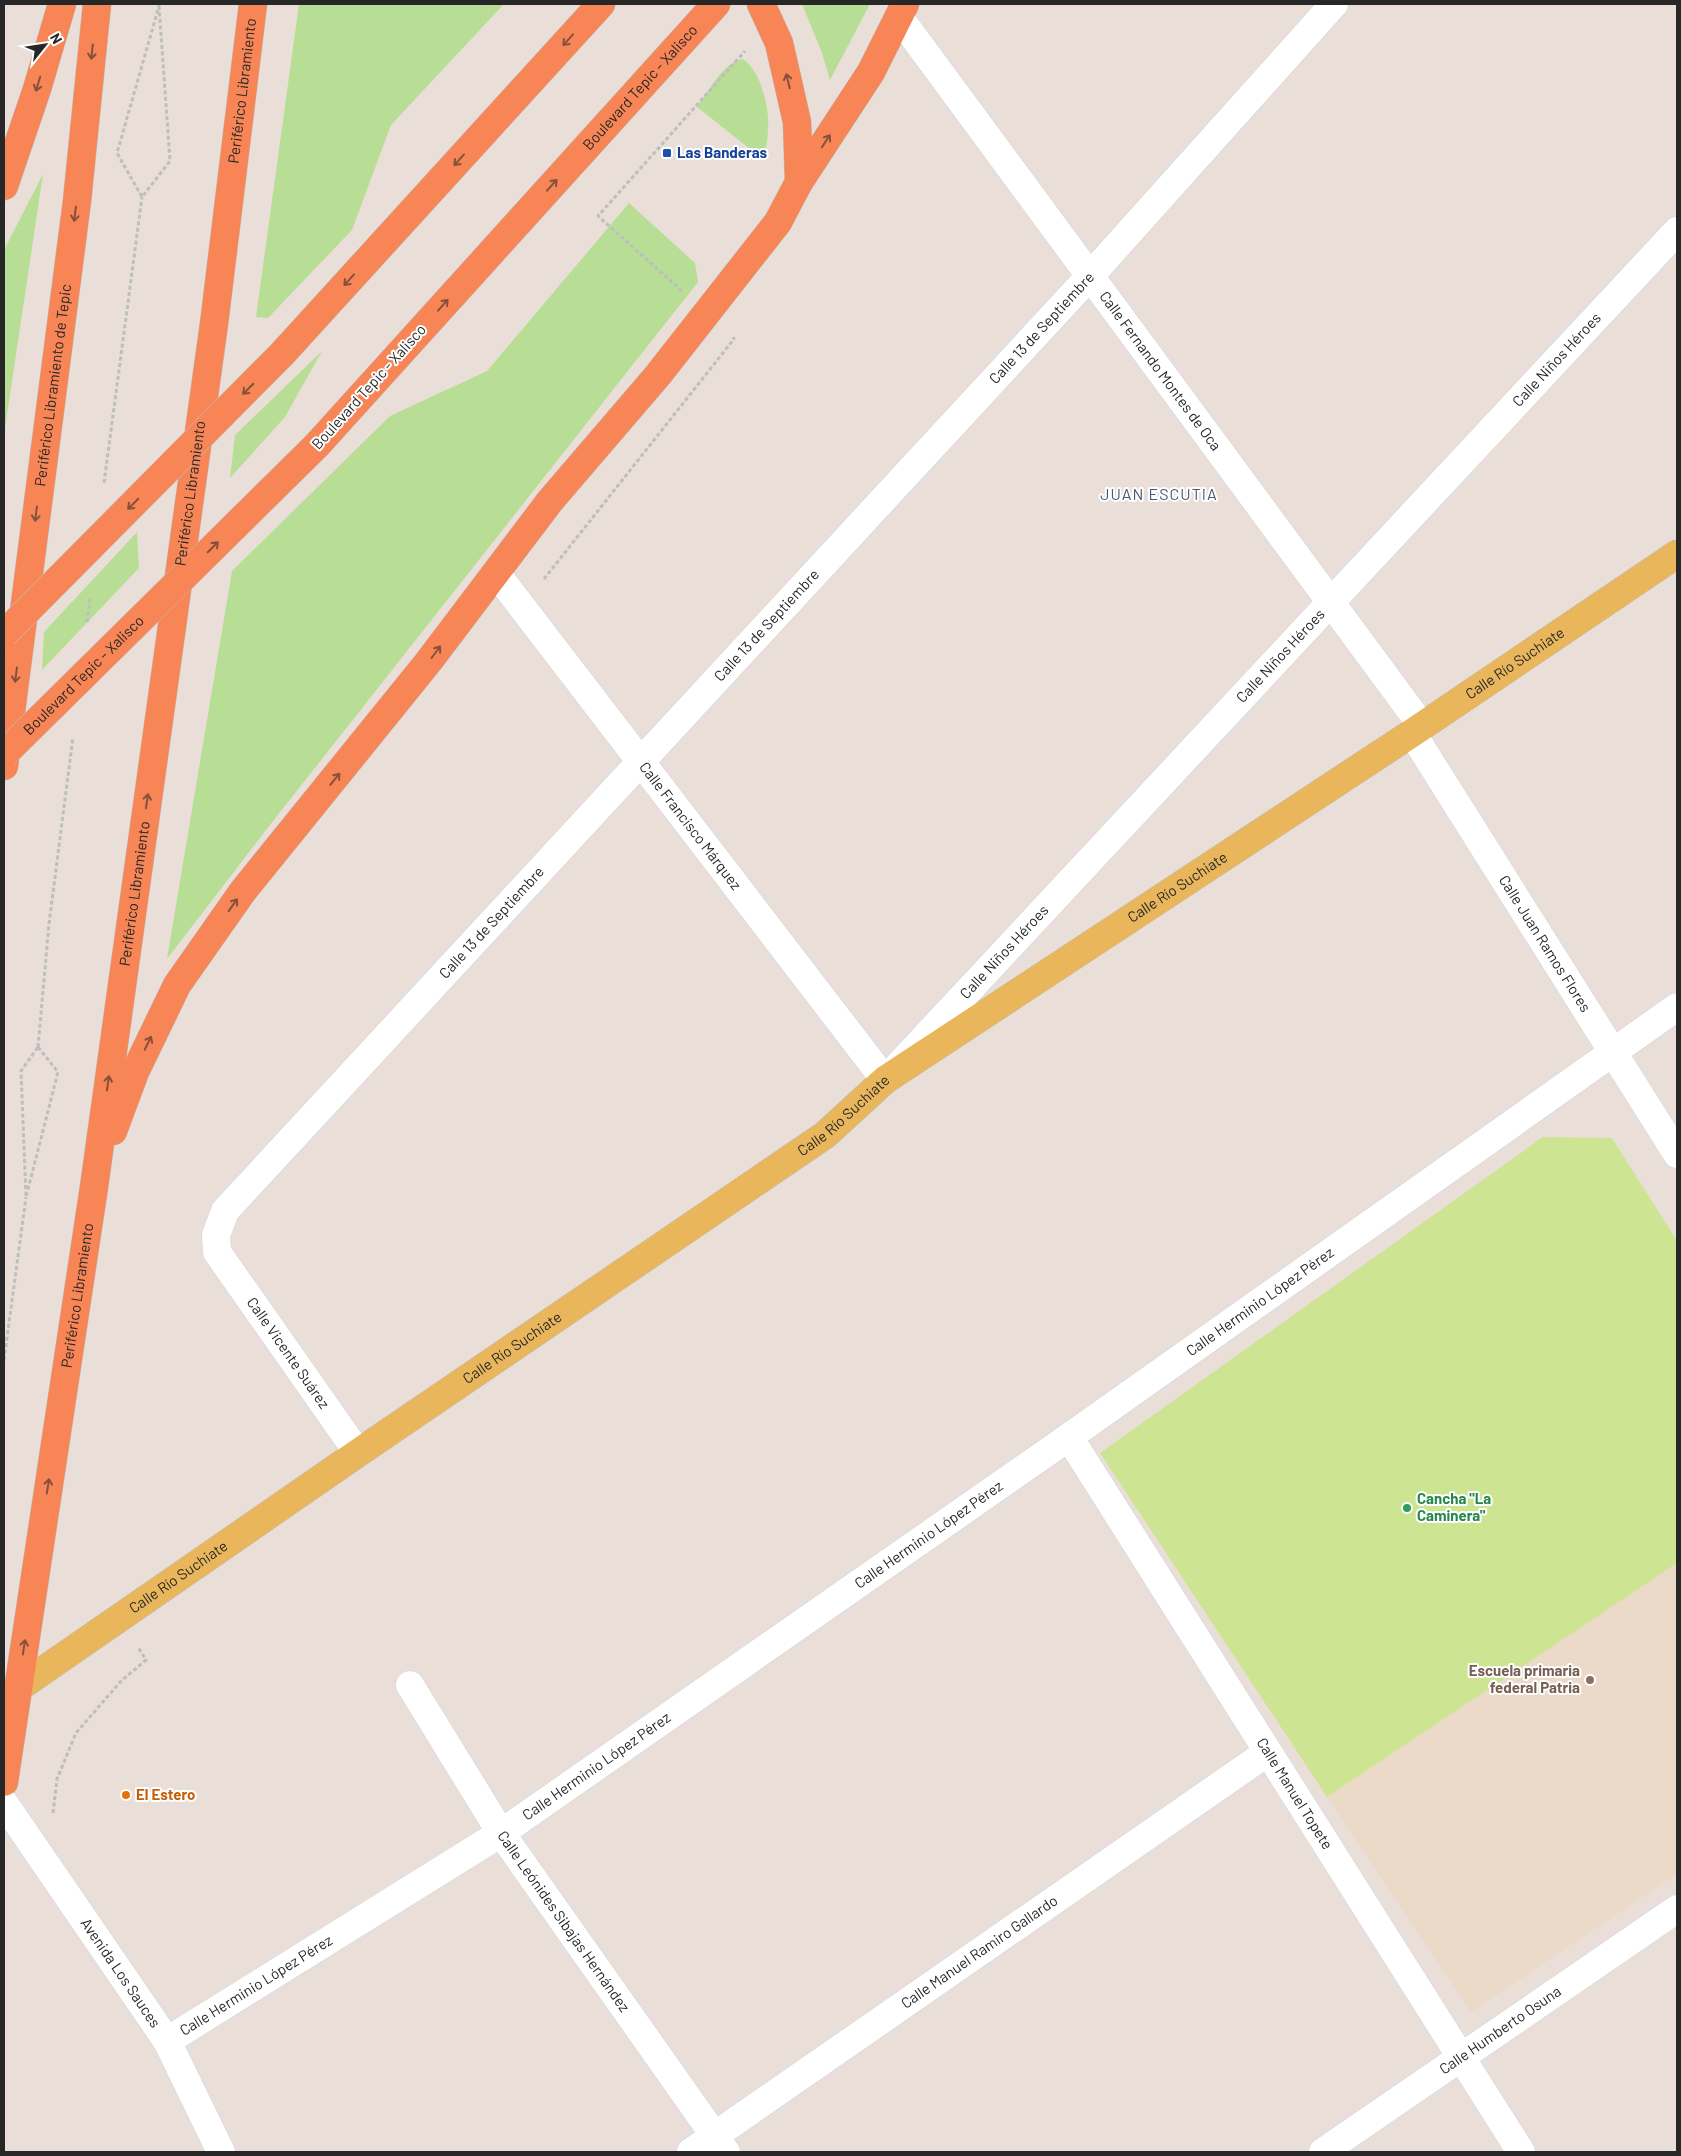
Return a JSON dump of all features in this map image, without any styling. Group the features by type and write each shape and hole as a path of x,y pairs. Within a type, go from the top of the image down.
{"highway":[{"path":"4,186 37,88 62,4"},
{"name":"Periférico Libramiento de Tepic","path":"4,767 77,201 98,4"},
{"name":"Periférico Libramiento","path":"4,1782 94,1187 214,324 254,4"},
{"path":"4,634 282,354 601,4"},
{"name":"Boulevard Tepic - Xalisco","path":"4,754 317,445 716,4"},
{"path":"761,4 779,43 797,122 800,182"},
{"path":"94,1187 135,1072 177,984 243,891 417,676 550,501 658,374 778,222 800,182 871,72 902,10"}],"main road":[{"name":"Calle Río Suchiate","path":"18,1688 358,1453 826,1135 885,1080 1417,730 1677,554"}],"street":[{"name":"Calle 13 de Septiembre","path":"217,1252 216,1235 225,1211 1090,276 1334,4"},
{"name":"Calle Fernando Montes de Oca","path":"902,10 1090,276 1330,604 1417,730"},
{"name":"Calle Niños Héroes","path":"885,1080 1677,231"},
{"name":"Calle Francisco Márquez","path":"496,573 885,1080"},
{"name":"Calle Juan Ramos Flores","path":"1417,730 1612,1052 1677,1154"},
{"name":"Calle Herminio López Pérez","path":"167,2041 501,1833 1069,1436 1677,1007"},
{"name":"Calle Vicente Suárez","path":"217,1252 358,1453"},
{"name":"Calle Manuel Topete","path":"1069,1436 1520,2152"},
{"name":"Calle Leónides Sibajas Hernández","path":"410,1684 501,1833 721,2144"},
{"name":"Calle Manuel Ramiro Gallardo","path":"691,2152 721,2144 1268,1752"},
{"name":"Avenida Los Sauces","path":"4,1803 167,2041 221,2152"},
{"name":"Calle Humberto Osuna","path":"1324,2152 1677,1909"}],"path":[{"path":"159,5 170,161 142,197 117,154 159,5"},
{"path":"522,607 734,339 598,216 747,48"},
{"path":"4,1360 26,1197 58,1072 38,1047 21,1071 26,1197"},
{"path":"53,1816 57,1779 76,1733 121,1681 146,1660 120,1618"}],"shaded area":[{"name":"Escuela primaria federal Patria","path":"1677,1563 1677,1874 1471,2012 1327,1797"}],"green space":[{"path":"299,4 504,4 391,125 352,230 268,318 256,317"},
{"path":"802,4 870,4 830,80 822,53"},
{"path":"743,59 755,72 766,101 768,138 764,160 697,107 723,71 736,61"},
{"path":"43,174 4,435 4,250"},
{"path":"629,203 695,263 698,282 266,830 167,959 232,571 390,416 487,371"},
{"path":"322,351 285,417 230,478 235,435"},
{"path":"137,532 139,568 42,670 44,632"},
{"name":"Cancha \"La Caminera\"","path":"1543,1137 1612,1138 1677,1241 1677,1563 1327,1797 1100,1453"}],"place":[{"name":"Las Banderas","path":"667,153"},
{"name":"Cancha \"La Caminera\"","path":"1407,1508"},
{"name":"Escuela primaria federal Patria","path":"1590,1680"},
{"name":"El Estero","path":"126,1795"}],"district":[{"name":"JUAN ESCUTIA","path":"1159,494"}]}
